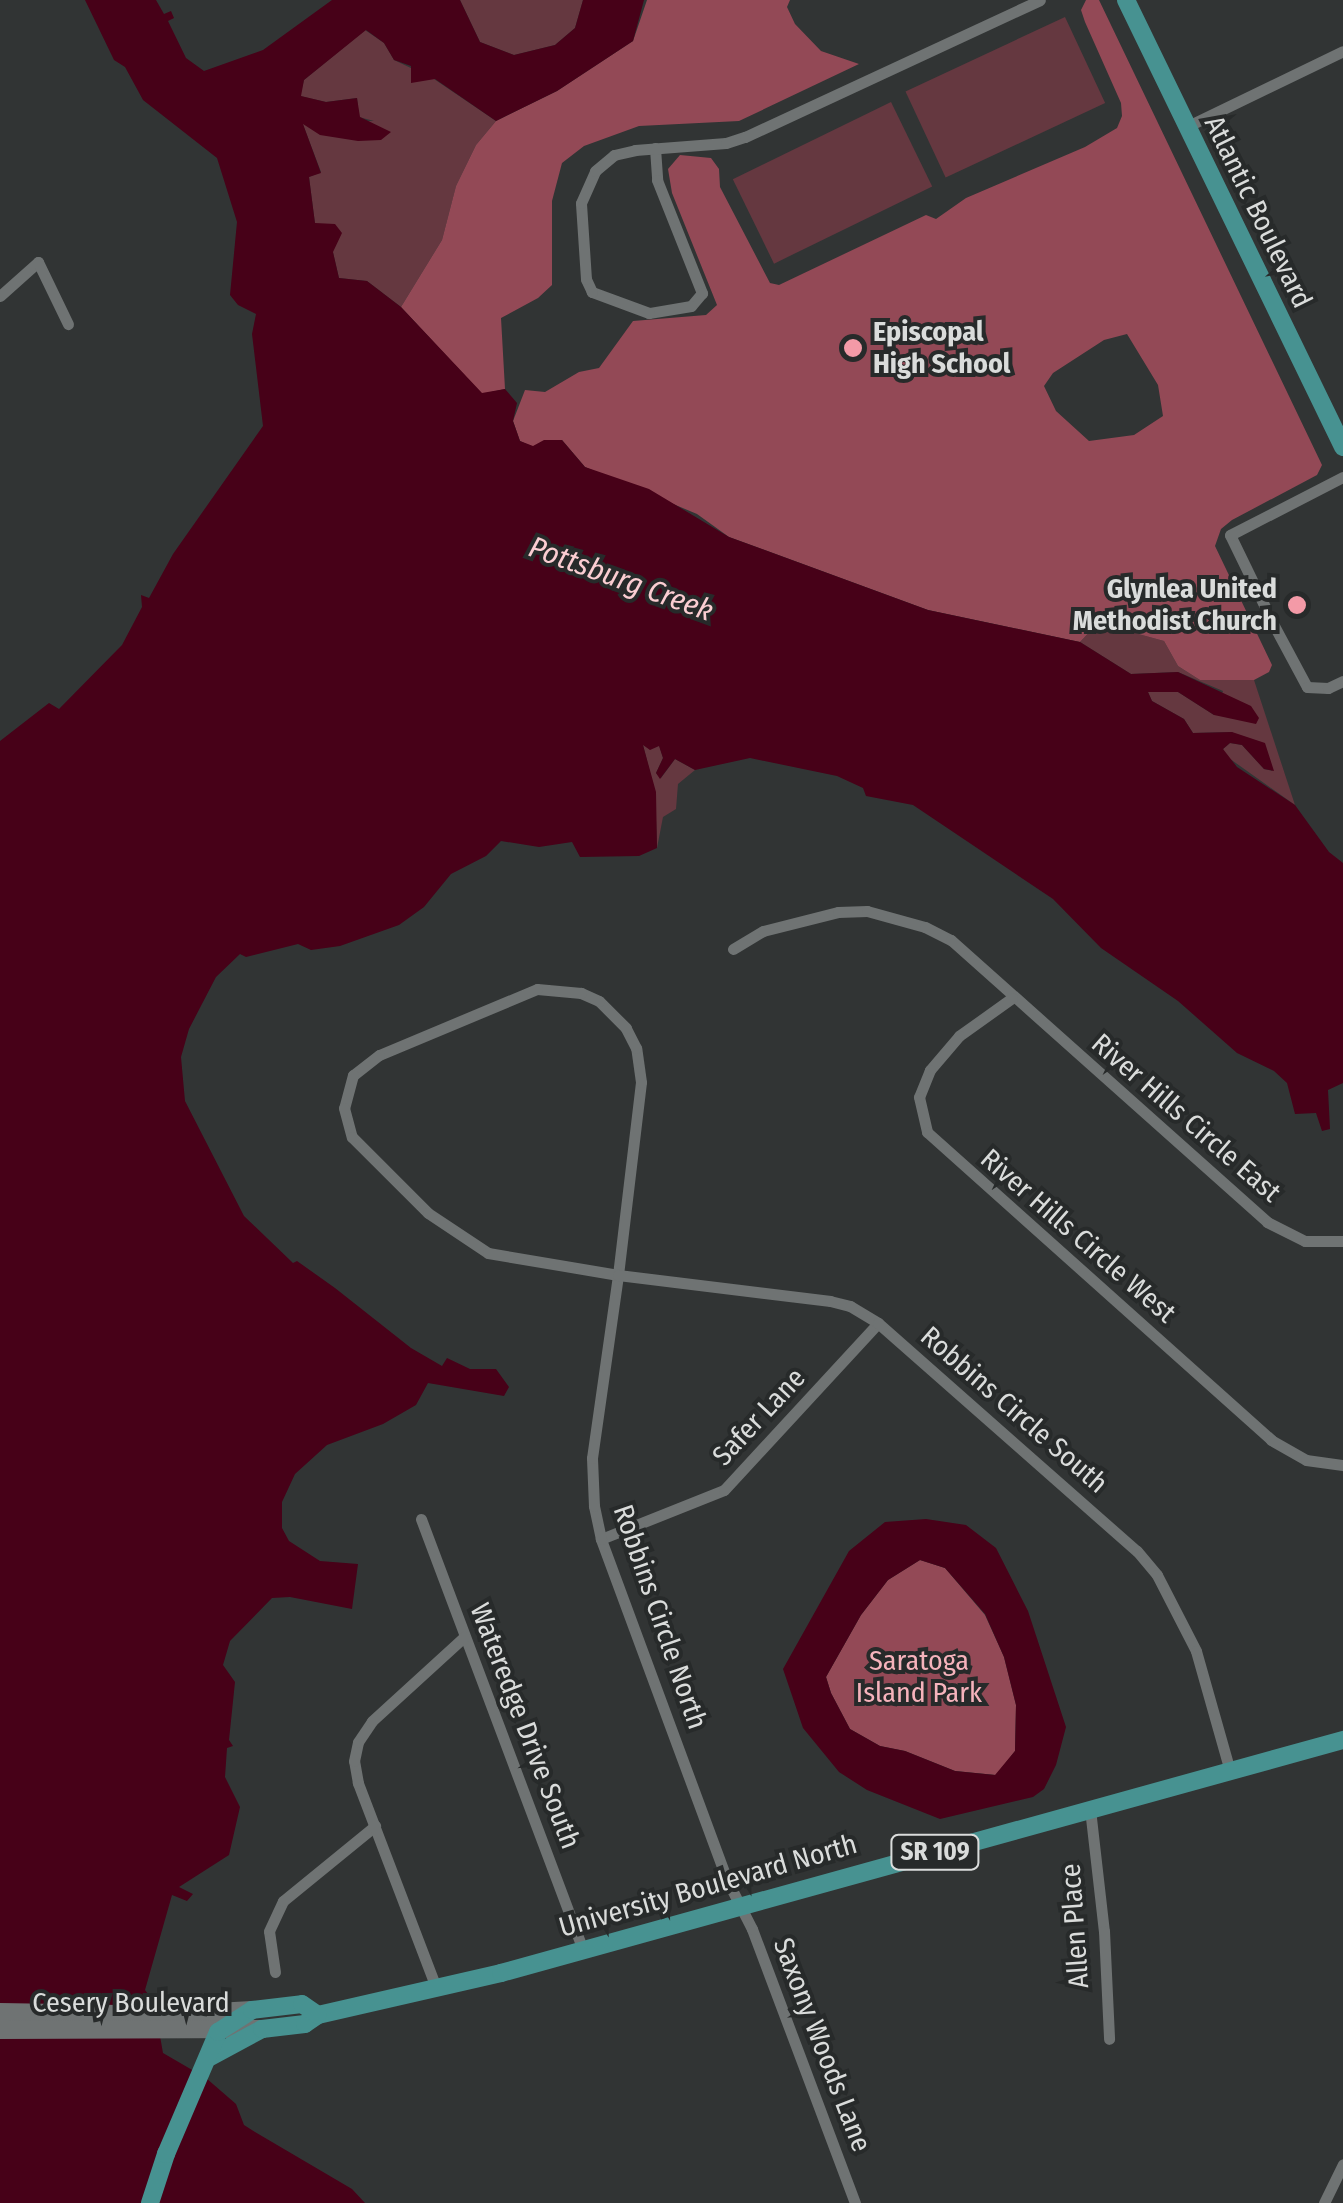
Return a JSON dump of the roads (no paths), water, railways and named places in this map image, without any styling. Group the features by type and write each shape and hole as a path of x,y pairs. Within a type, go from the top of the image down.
{"main road":[{"name":"Atlantic Boulevard","path":"1126,0 1186,127 1337,422 1343,447"},
{"name":"University Boulevard North","path":"210,2057 262,2029 306,2024 318,2015 437,1990 1343,1740"},
{"name":"University Boulevard North","path":"218,2032 252,2010 302,2004 318,2015"},
{"name":"Cesery Boulevard","path":"0,2030 165,2024 252,2010"},
{"name":"Cesery Boulevard","path":"0,2012 165,2024 218,2032 262,2029"},
{"path":"150,2203 184,2109 218,2032"}],"street":[{"path":"655,148 657,180 702,293 691,306 648,313 592,292 586,280 582,203 596,172 614,156 655,148 726,143 1040,0"},
{"path":"1186,127 1343,51"},
{"path":"0,296 38,262 68,324"},
{"path":"1343,477 1230,536 1307,687 1328,688 1343,681"},
{"name":"River Hills Circle East","path":"733,949 778,926 868,911 950,940 1267,1222 1304,1240 1343,1241"},
{"path":"556,988 581,994 612,1012 636,1048 641,1082 618,1275 513,1260 468,1244 428,1213 361,1149 346,1123 344,1096 364,1063 519,994 556,988"},
{"name":"River Hills Circle West","path":"1012,998 958,1036 930,1070 919,1097 926,1132 1271,1440 1306,1460 1343,1465"},
{"name":"Robbins Circle South","path":"618,1275 830,1302 850,1306 878,1323 1137,1551 1157,1574 1196,1651 1230,1771"},
{"name":"Robbins Circle North","path":"618,1275 592,1458 592,1493 601,1540 740,1906"},
{"name":"Safer Lane","path":"601,1540 724,1490 878,1323"},
{"name":"Wateredge Drive South","path":"421,1519 582,1950"},
{"path":"437,1990 356,1770 358,1742 372,1720 464,1637"},
{"name":"Allen Place","path":"1090,1809 1104,1930 1109,2039"},
{"path":"275,1972 269,1930 283,1901 375,1826"},
{"name":"Saxony Woods Lane","path":"740,1906 855,2203"},
{"path":"1324,2203 1343,2164"}],"water":[{"name":"Pottsburg Creek","path":"85,0 156,0 164,14 171,11 174,18 168,21 186,58 204,71 263,50 332,0 460,0 480,42 514,55 555,45 575,28 583,0 644,0 633,41 557,91 496,121 435,79 411,83 411,66 394,60 384,43 366,30 304,80 301,96 326,102 357,98 360,117 391,132 381,140 358,141 320,135 303,124 321,173 309,177 315,223 335,224 342,233 333,252 339,278 367,281 401,307 482,393 505,389 517,403 513,421 520,441 533,446 544,440 562,440 585,467 649,489 729,537 928,610 1080,642 1131,674 1178,672 1251,706 1259,718 1256,724 1214,715 1178,692 1148,692 1152,701 1184,719 1193,733 1232,732 1265,743 1274,771 1264,769 1242,745 1230,743 1223,749 1237,767 1295,805 1329,852 1343,863 1343,1083 1328,1090 1330,1129 1322,1131 1316,1113 1295,1114 1287,1083 1274,1071 1237,1053 1178,1001 1101,948 1053,899 913,805 866,796 863,788 837,776 750,758 695,770 675,759 660,779 656,773 663,758 659,746 650,750 643,745 656,792 657,848 639,856 580,857 572,842 539,847 501,841 486,856 451,874 424,907 399,925 340,946 311,950 298,944 246,957 240,954 216,977 189,1029 181,1057 185,1101 244,1216 293,1263 297,1261 335,1288 411,1348 442,1366 447,1358 470,1369 496,1369 509,1387 504,1396 428,1383 416,1405 383,1424 327,1445 295,1474 282,1502 282,1528 289,1541 320,1561 358,1564 352,1609 290,1597 272,1598 230,1641 223,1665 235,1682 229,1740 233,1746 227,1748 225,1777 240,1807 229,1855 179,1887 193,1894 187,1901 172,1895 145,1990 154,2002 163,2053 206,2078 236,2104 244,2125 352,2189 365,2203 0,2203 0,741 49,703 59,709 122,645 142,607 141,595 149,598 173,554 263,426 252,334 256,314 238,305 230,295 237,222 217,158 143,100 125,67 114,60"},
{"path":"926,1519 966,1525 996,1548 1028,1611 1066,1727 1056,1765 1044,1789 1033,1797 940,1819 867,1790 839,1772 803,1728 783,1669 849,1551 885,1522","holes":["920,1560 945,1568 985,1614 1004,1657 1016,1705 1015,1751 995,1775 955,1771 905,1751 880,1746 850,1729 826,1677 861,1615 888,1580"]}],"place":[{"name":"Episcopal High School","path":"853,348"},
{"name":"Glynlea United Methodist Church","path":"1297,605"}],"park label":[{"name":"Saratoga Island Park","path":"919,1677"}]}
